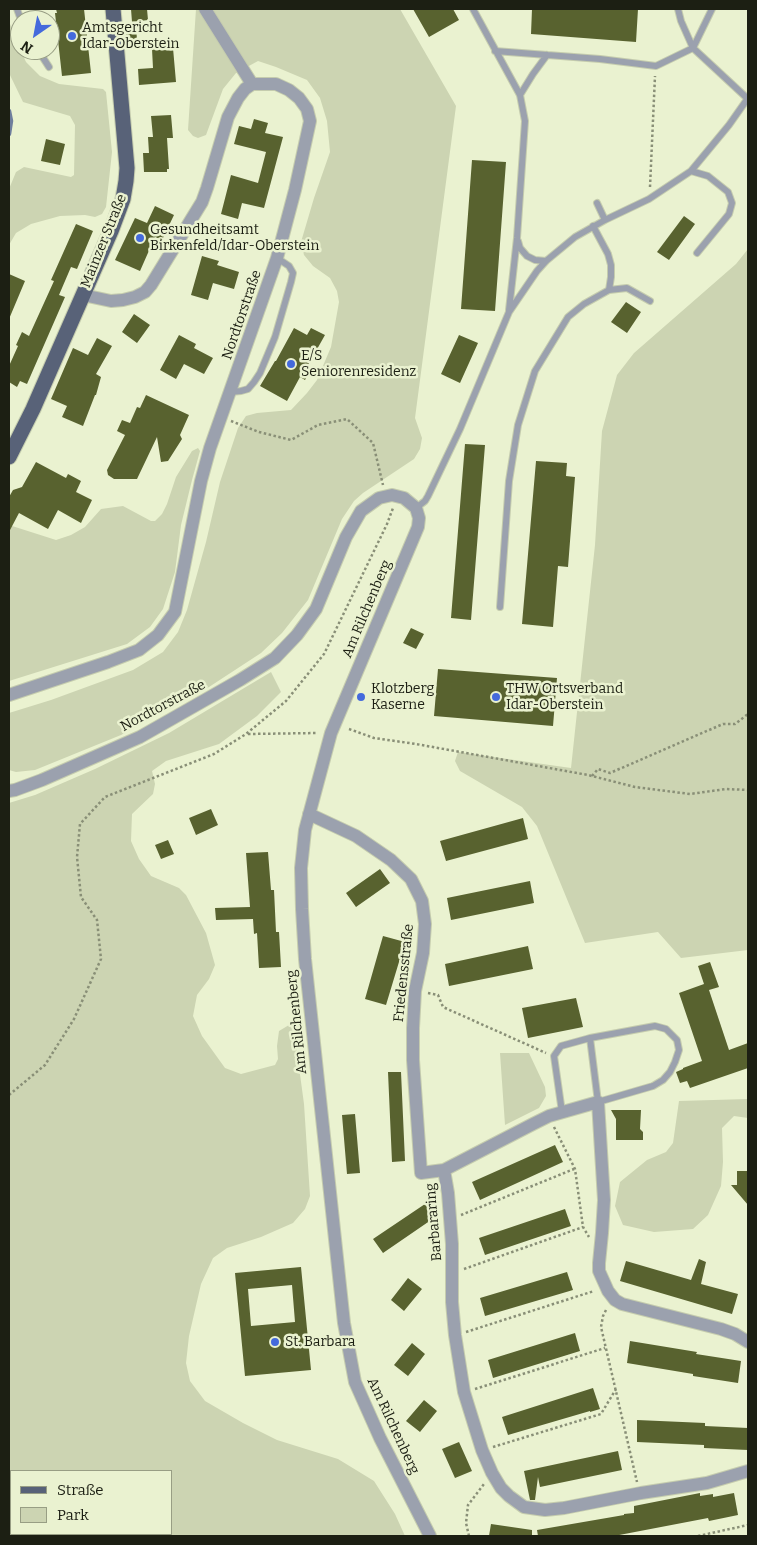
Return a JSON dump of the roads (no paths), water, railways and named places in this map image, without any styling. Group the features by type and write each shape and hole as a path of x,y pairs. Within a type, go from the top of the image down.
{"main road":[{"name":"Mainzer Straße","path":"9,457 33,408 120,209 126,181 119,66 113,9"}],"street":[{"path":"83,295 111,301 135,297 145,292 202,202 228,117 238,98 252,84 205,9"},
{"name":"Nordtorstraße","path":"9,695 139,650 158,635 175,612 201,481 210,448 278,258 310,121 306,109 299,98 289,90 276,84 252,84"},
{"name":"Nordtorstraße","path":"9,791 33,783 140,737 275,658 316,610 346,537 361,511 372,502 392,496 408,501 416,508"},
{"name":"Am Rilchenberg","path":"416,508 419,518 418,527 331,733 305,830 301,868 306,959 344,1323 356,1382 380,1438 430,1536"},
{"name":"Friedensstraße","path":"309,814 356,836 392,860 411,879 422,901 426,924 413,1010 413,1060 421,1173 444,1170"},
{"path":"598,1102 604,1200 599,1271 605,1286 613,1298 622,1304 721,1329 735,1334 748,1342"},
{"name":"Barbararing","path":"598,1102 549,1116 491,1144 444,1170 450,1219 453,1273 452,1302 455,1335 464,1392 482,1450 492,1473 501,1488 509,1496 524,1507 545,1510 707,1483 748,1471"}],"lane":[{"path":"473,9 520,95 525,121 517,238 509,312"},
{"path":"416,508 428,496 460,429 509,312 546,260 575,237 593,226 649,199 691,171 748,99 693,48 681,21 678,9"},
{"path":"495,51 600,59 656,66 693,48 712,9"},
{"path":"520,95 547,55"},
{"path":"44,60 49,67"},
{"path":"691,171 708,176 728,192 732,203 729,214 697,253"},
{"path":"597,203 605,220"},
{"path":"593,226 608,254 611,265 612,277 609,290"},
{"path":"517,238 520,248 527,256 535,260 546,260"},
{"path":"230,392 248,389 254,382 260,373 275,338 293,272 289,266 278,258"},
{"path":"500,607 510,472 518,425 535,371 568,317 584,304 609,290 627,288 650,301"},
{"path":"562,1112 554,1056 561,1046 590,1038 655,1026 666,1029 677,1040 679,1050 676,1062 663,1080 653,1086 598,1102 590,1038"}],"waterway":[{"path":"9,111 11,121 9,134"}],"place":[{"name":"Amtsgericht Idar-Oberstein","path":"72,36"},
{"name":"Gesundheitsamt Birkenfeld/Idar-Oberstein","path":"140,238"},
{"name":"E/S Seniorenresidenz","path":"291,364"},
{"name":"Klotzberg Kaserne","path":"361,697"},
{"name":"THW Ortsverband Idar-Oberstein","path":"496,697"},
{"name":"St. Barbara","path":"275,1342"}]}
